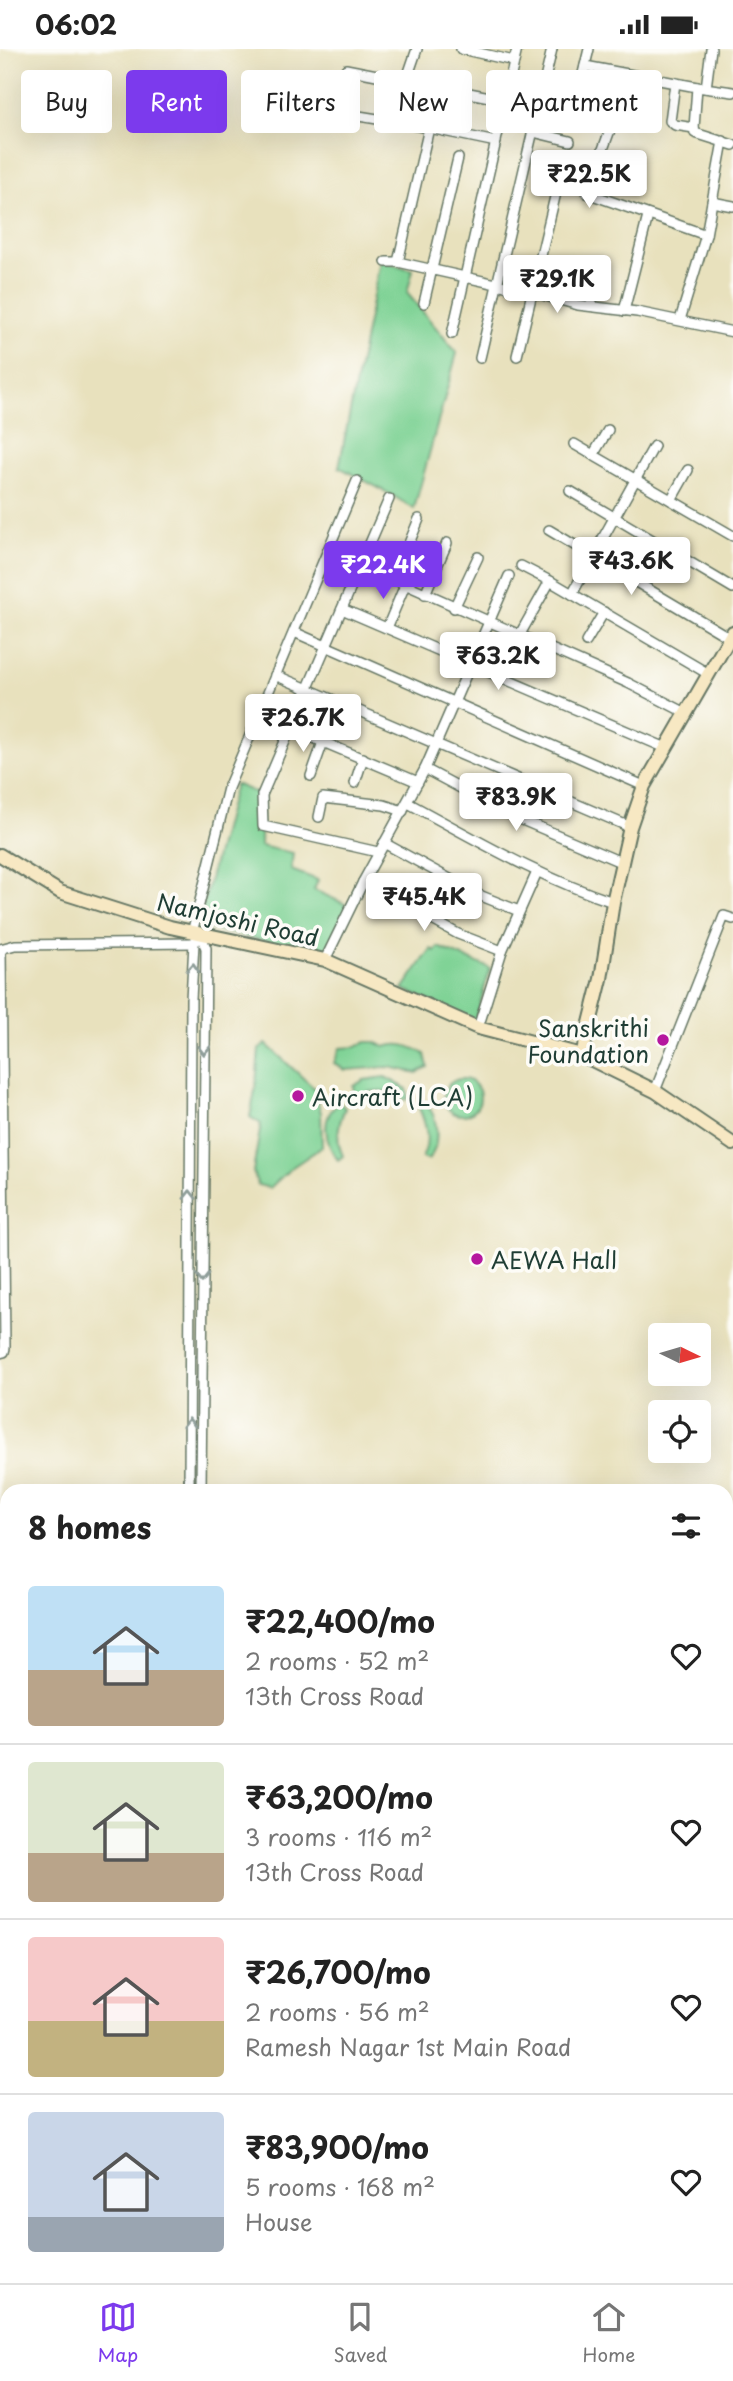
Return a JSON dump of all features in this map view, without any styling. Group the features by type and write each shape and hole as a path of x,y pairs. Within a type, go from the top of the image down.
{"main road":[{"path":"582,1055 601,979 613,902 630,827 644,786 731,635"},
{"name":"Namjoshi Road","path":"0,855 60,892 195,936 325,960 478,1028 582,1055 655,1091 733,1144"}],"street":[{"path":"410,70 417,49"},
{"path":"461,49 514,61"},
{"path":"512,70 517,49"},
{"path":"547,70 552,49"},
{"path":"584,70 589,49"},
{"path":"711,49 695,133 733,145"},
{"path":"585,66 733,92"},
{"path":"346,69 374,75"},
{"path":"675,83 670,121 675,125 694,128"},
{"path":"398,262 428,133"},
{"path":"453,133 496,142"},
{"path":"452,334 498,133"},
{"path":"481,358 533,133"},
{"path":"537,133 570,141"},
{"path":"609,133 587,193 706,235"},
{"path":"680,320 706,235 723,142"},
{"path":"424,303 457,158"},
{"path":"517,356 559,180"},
{"path":"712,202 733,206"},
{"path":"624,310 648,216"},
{"path":"386,262 398,262 532,292 578,305 624,310 733,332"},
{"path":"590,306 601,274"},
{"path":"593,455 608,430"},
{"path":"574,444 733,536"},
{"path":"572,594 654,446"},
{"path":"671,500 688,470"},
{"path":"189,1484 191,999 195,936 221,808 357,481"},
{"path":"570,491 733,588"},
{"path":"389,499 262,795 263,826 381,847 519,911"},
{"path":"394,580 419,519"},
{"path":"549,530 731,635"},
{"path":"425,594 447,543"},
{"path":"328,550 628,683 686,713"},
{"path":"454,608 478,557"},
{"path":"521,566 708,673"},
{"path":"325,960 381,847 425,769 509,576"},
{"path":"519,636 550,581"},
{"path":"387,628 405,585"},
{"path":"342,609 666,748"},
{"path":"586,642 604,612"},
{"path":"293,632 644,786"},
{"path":"275,675 630,827"},
{"path":"258,715 418,782"},
{"path":"311,776 323,742"},
{"path":"355,783 363,758"},
{"path":"425,769 513,816 623,863"},
{"path":"319,817 323,798 405,807 576,890 613,902"},
{"path":"478,1028 502,951 537,872"},
{"path":"363,882 458,935 502,951"},
{"path":"655,1091 724,916 733,919"},
{"path":"0,1353 4,1352 5,1347 1,1173 1,949 15,945 195,936"},
{"path":"195,936 206,948 201,1484"}],"green space":[{"path":"380,261 413,270 407,293 457,353 414,509 339,467"},
{"path":"235,784 261,795 260,846 293,853 291,870 318,880 314,890 345,904 348,912 324,954 206,928 202,909"},
{"path":"438,947 490,968 475,1022 403,989 431,949 435,951"},
{"path":"366,1042 375,1042 385,1047 401,1045 415,1049 425,1054 428,1067 417,1073 389,1067 345,1070 334,1063 340,1048 356,1047"},
{"path":"266,1044 314,1088 321,1113 322,1147 291,1168 270,1188 258,1185 253,1172 261,1124 250,1117 259,1049"},
{"path":"385,1077 407,1089 408,1098 405,1100 393,1093 380,1091 368,1092 355,1098 353,1086 364,1080"},
{"path":"462,1079 475,1084 480,1097 475,1110 462,1115 449,1110 444,1097 449,1084"},
{"path":"423,1102 432,1114 436,1130 435,1147 428,1160 422,1158 426,1132 418,1106"},
{"path":"340,1103 345,1108 338,1132 343,1156 338,1160 330,1146 326,1130 329,1115"}],"place":[{"name":"Sanskrithi Foundation","path":"663,1040"},
{"name":"Aircraft (LCA)","path":"298,1096"},
{"name":"AEWA Hall","path":"477,1259"}]}
